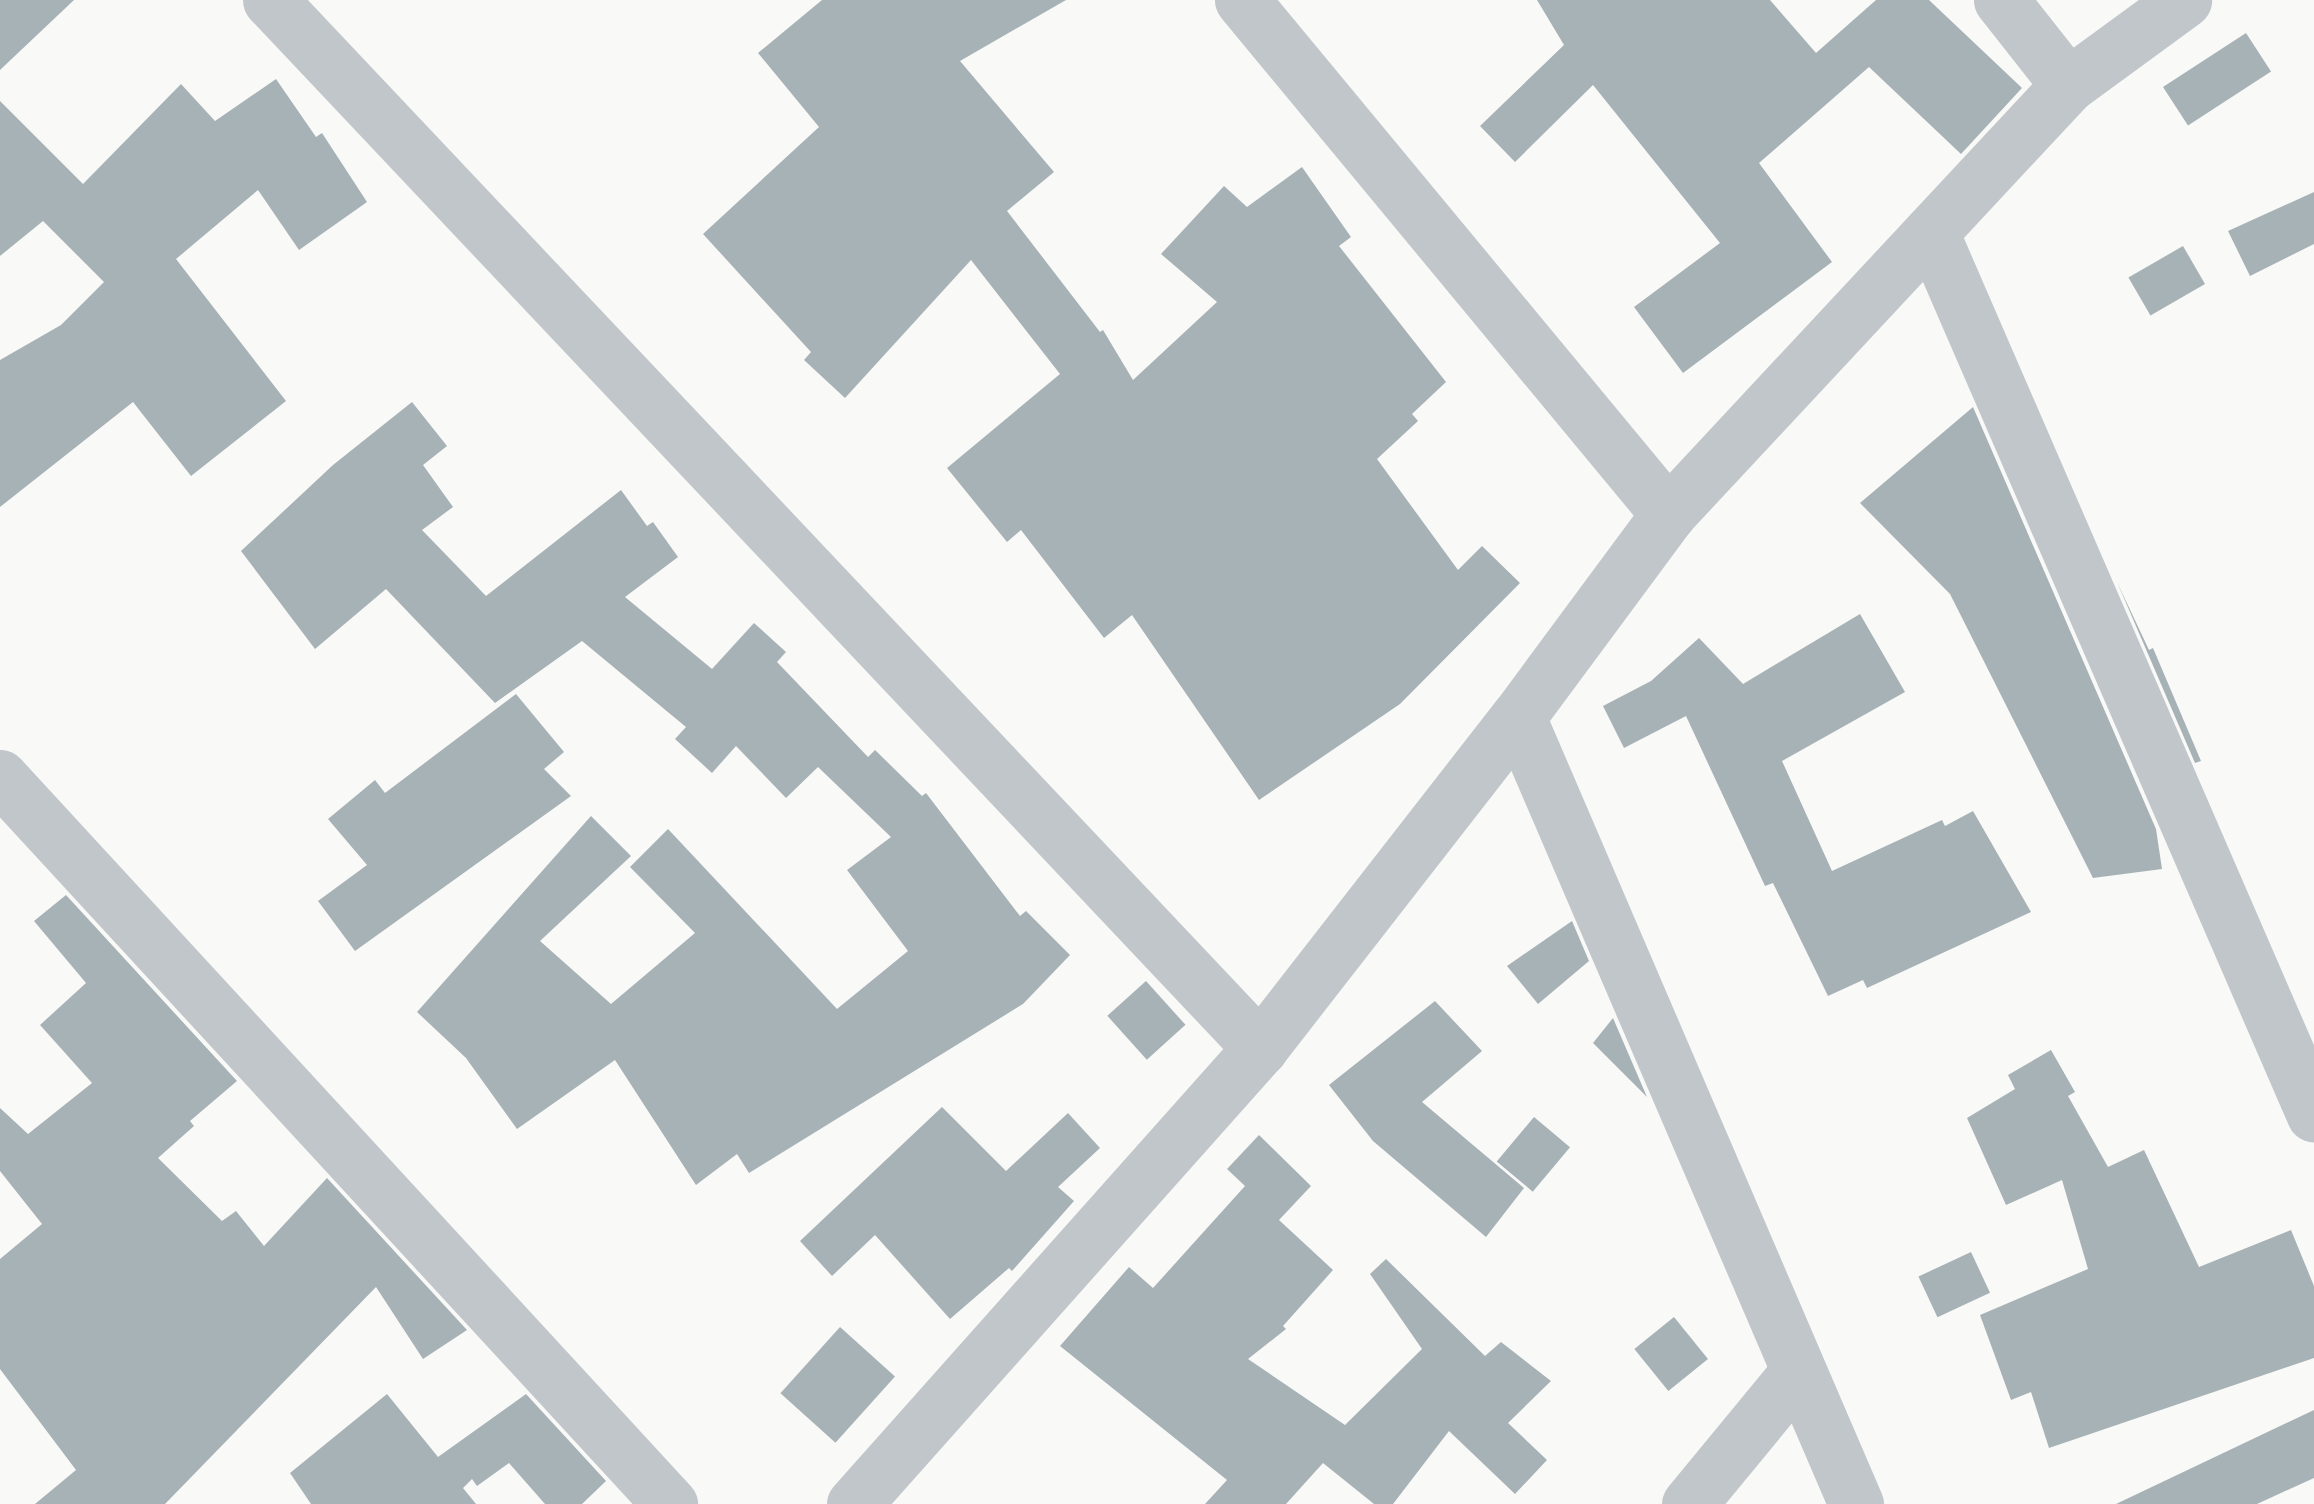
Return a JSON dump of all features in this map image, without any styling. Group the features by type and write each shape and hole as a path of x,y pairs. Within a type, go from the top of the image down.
{"street":[{"path":"270,0 1260,1048"},
{"path":"1242,0 1668,514"},
{"path":"2001,0 2068,85"},
{"path":"854,1504 1260,1048 1518,717 1668,514 2068,85 2184,0"},
{"path":"1931,232 2314,1114"},
{"path":"1518,717 1856,1504"},
{"path":"0,777 670,1504"},
{"path":"1689,1504 1798,1374"}],"building":[{"path":"0,0 74,0 0,70"},
{"path":"822,0 1066,0 960,61 1054,172 1007,211 1100,332 1103,330 1133,380 1217,302 1161,254 1224,186 1247,207 1302,167 1351,237 1339,246 1446,382 1412,414 1418,421 1377,459 1458,570 1482,546 1520,583 1400,704 1259,800 1132,615 1104,638 1021,530 1007,542 947,468 1060,374 971,260 845,398 804,360 811,352 703,234 819,127 758,53"},
{"path":"1537,0 1770,0 1816,53 1876,0 1929,0 2022,88 1961,154 1869,67 1759,163 1832,262 1683,373 1634,307 1720,243 1593,85 1515,162 1480,126 1564,45"},
{"path":"2246,33 2271,72 2188,125 2163,87"},
{"path":"276,79 316,137 322,133 367,202 299,250 258,190 176,259 286,401 191,476 133,402 0,507 0,360 61,325 104,282 43,221 0,256 0,101 83,184 181,84 215,121"},
{"path":"2314,192 2314,244 2250,276 2228,231"},
{"path":"2183,246 2205,284 2150,316 2128,278"},
{"path":"412,402 447,446 423,465 453,507 422,530 486,596 621,490 647,526 653,522 678,557 625,597 712,669 754,623 786,652 777,662 868,757 875,750 922,796 926,793 1020,916 1026,911 1070,955 1023,1004 749,1173 737,1154 696,1185 615,1060 517,1129 466,1058 417,1012 591,816 631,856 540,941 611,1004 695,933 630,867 668,829 837,1009 908,951 847,870 891,837 818,767 786,798 736,746 712,773 675,739 686,727 582,641 495,703 386,589 315,649 241,551 333,465"},
{"path":"1973,407 2156,829 2162,869 2093,878 1950,594 1860,503"},
{"path":"2117,582 2149,650 2153,648 2201,761 2195,763"},
{"path":"1860,614 1905,692 1782,761 1832,871 1942,820 1945,826 1973,811 2031,912 1867,988 1863,980 1828,996 1773,883 1765,886 1686,716 1624,748 1603,706 1651,681 1699,638 1743,684"},
{"path":"516,694 564,752 544,769 571,796 355,951 318,901 367,865 328,819 375,780 385,793"},
{"path":"66,895 237,1081 190,1121 194,1126 158,1158 222,1221 236,1211 264,1246 327,1178 467,1330 423,1359 376,1287 165,1504 35,1504 76,1470 0,1369 0,1259 42,1224 0,1171 0,1108 28,1134 92,1083 40,1025 86,983 34,921"},
{"path":"1572,921 1589,961 1538,1004 1507,966"},
{"path":"1146,981 1185,1025 1147,1060 1107,1016"},
{"path":"1435,1001 1482,1051 1422,1102 1524,1188 1486,1237 1373,1141 1329,1085"},
{"path":"1613,1018 1647,1097 1593,1043"},
{"path":"2051,1050 2075,1092 2068,1096 2108,1167 2144,1150 2199,1267 2291,1230 2314,1286 2314,1358 2049,1448 2031,1392 2011,1400 1980,1315 2088,1269 2062,1180 2006,1205 1967,1118 2015,1089 2008,1075"},
{"path":"942,1107 1006,1171 1068,1113 1100,1148 1058,1187 1074,1201 1012,1271 1009,1268 950,1319 875,1235 832,1276 800,1241"},
{"path":"1534,1117 1570,1147 1533,1192 1497,1161"},
{"path":"1259,1135 1311,1186 1279,1220 1333,1270 1283,1326 1286,1329 1248,1359 1345,1425 1422,1349 1370,1274 1386,1259 1485,1356 1501,1342 1551,1381 1508,1423 1547,1460 1515,1494 1449,1431 1393,1504 1374,1504 1323,1463 1286,1504 1205,1504 1227,1480 1060,1346 1129,1267 1153,1288 1245,1186 1227,1169"},
{"path":"1971,1252 1990,1293 1937,1317 1918,1277"},
{"path":"1674,1317 1708,1359 1668,1391 1634,1349"},
{"path":"840,1327 895,1377 835,1443 780,1393"},
{"path":"387,1394 438,1457 526,1394 606,1481 582,1504 545,1504 509,1463 477,1486 472,1479 463,1488 476,1504 311,1504 290,1473"},
{"path":"2314,1410 2314,1478 2257,1504 2116,1504"}]}
